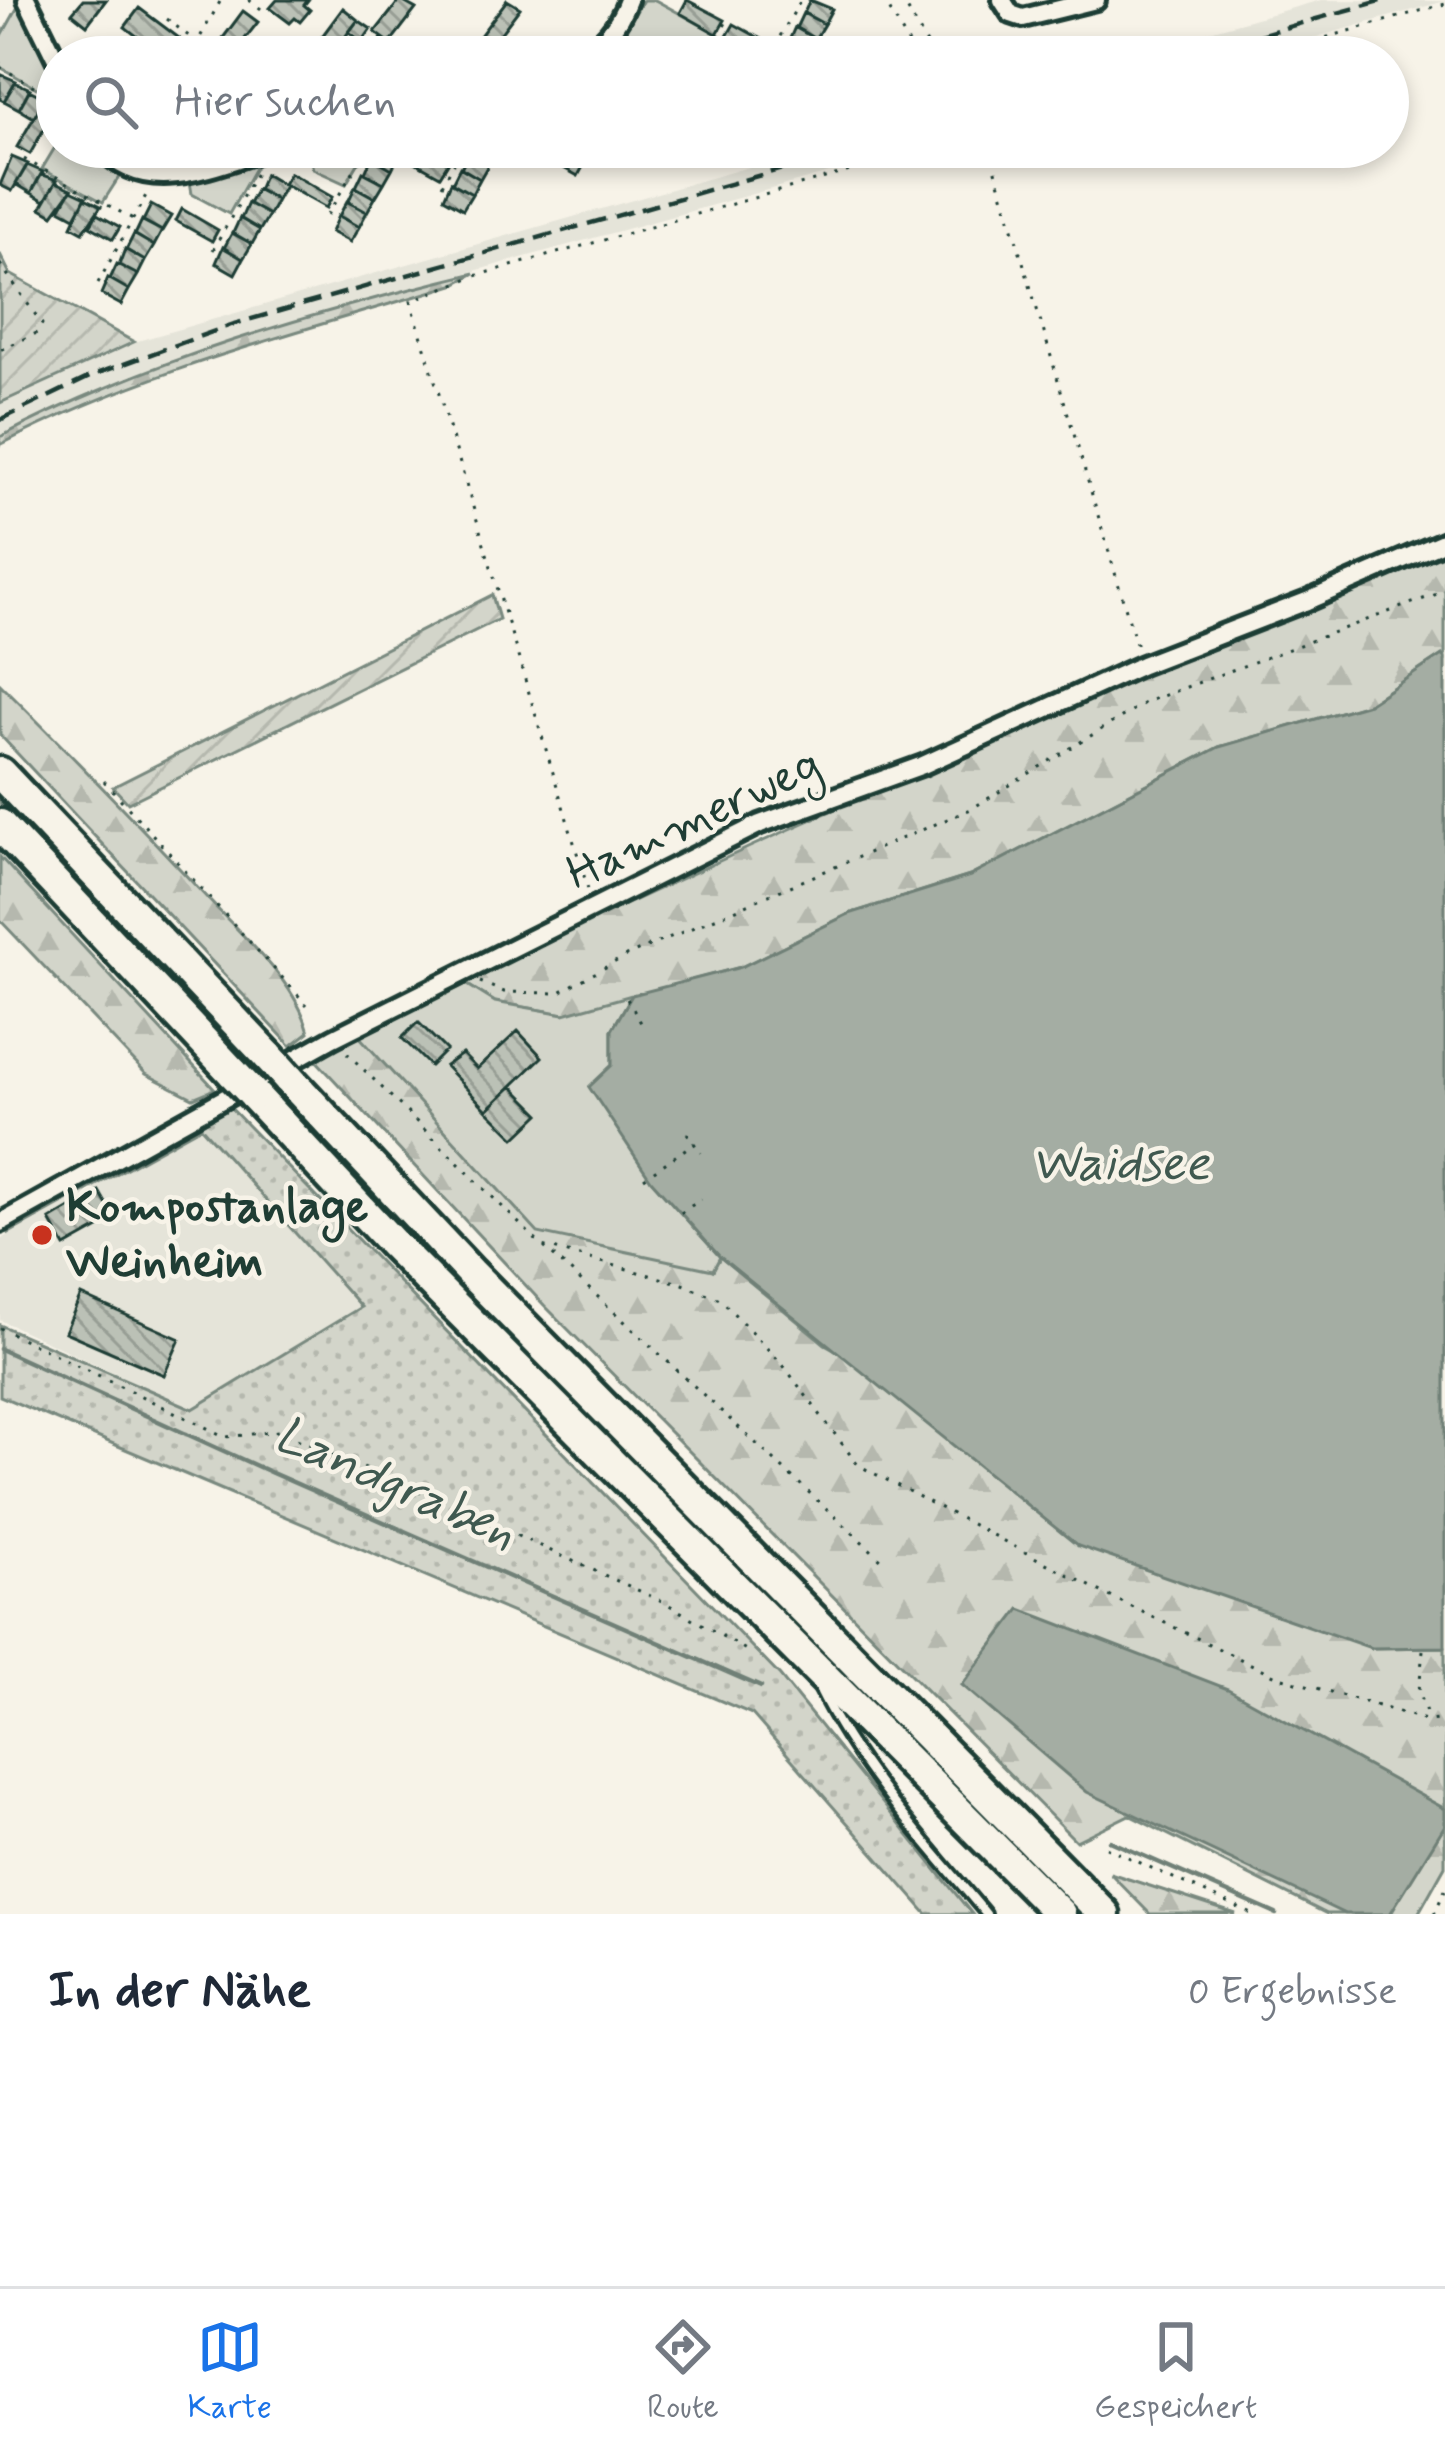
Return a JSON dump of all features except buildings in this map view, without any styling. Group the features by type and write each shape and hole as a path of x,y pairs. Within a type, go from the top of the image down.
{"highway":[{"path":"0,773 488,1290 1104,1914"},
{"path":"0,825 394,1245 1060,1914"}],"street":[{"path":"27,0 45,36"},
{"path":"607,36 628,0"},
{"path":"1001,0 1011,14 1023,18 1096,0"},
{"path":"125,168 157,177 203,168"},
{"name":"Hammerweg","path":"0,1222 333,1038 760,824 922,764 1142,665 1307,602 1445,541"}],"lane":[{"path":"803,1657 837,1725 986,1914"},
{"path":"1080,1889 1118,1914"}],"path":[{"path":"200,36 221,0"},
{"path":"249,0 268,14"},
{"path":"780,36 801,0"},
{"path":"884,0 904,36"},
{"path":"902,0 922,36"},
{"path":"1331,36 1445,4"},
{"path":"718,36 730,16"},
{"path":"167,19 188,36"},
{"path":"0,67 36,87"},
{"path":"24,159 36,165"},
{"path":"41,168 133,218"},
{"path":"213,250 260,168"},
{"path":"327,215 355,168"},
{"path":"442,184 451,168"},
{"path":"594,908 411,301 472,277 860,168"},
{"path":"995,168 1142,665"},
{"path":"98,283 157,177"},
{"path":"0,264 42,324 37,333 0,350"},
{"path":"470,972 504,992 558,992 626,956 970,808 1146,702 1445,591"},
{"path":"104,781 307,1005"},
{"path":"627,999 643,1026"},
{"path":"333,1038 542,1246 883,1561"},
{"path":"687,1133 701,1153"},
{"path":"644,1178 694,1143"},
{"path":"681,1214 700,1199"},
{"path":"542,1246 721,1299 783,1365 858,1465 1111,1598 1276,1676 1429,1721 1445,1719"},
{"path":"0,1328 226,1437 278,1431 389,1478 664,1602 746,1650"},
{"path":"1423,1650 1419,1690 1429,1721"},
{"path":"1106,1847 1252,1914"},
{"path":"1434,1914 1445,1890"}],"shaded area":[{"path":"1321,0 1445,1 1320,36 1192,36"},
{"path":"745,168 847,168 272,330 104,388 0,437 0,403 134,342"},
{"path":"201,1127 361,1307 193,1409 0,1320 0,1240"}],"green space":[{"path":"643,0 655,0 719,35 718,36 622,36"},
{"path":"19,5 36,39 36,88 0,67 0,39"},
{"path":"115,168 121,174 103,202 42,169"},
{"path":"236,168 255,168 229,214 192,194 190,182"},
{"path":"313,168 356,168 346,184"},
{"path":"0,254 10,274 134,342 0,403"},
{"path":"475,273 453,285 167,374 0,445 0,437 56,409 172,362 354,304"},
{"path":"1445,554 1445,659 1441,656 1368,704 1219,747 970,876 849,914 741,967 565,1014 495,1002 466,984 359,1036 713,1270 720,1257 825,1344 1371,1648 1445,1647 1445,1866 1418,1914 1327,1914 1129,1815 1076,1841 544,1305 313,1057 360,1027 752,846 1133,677"},
{"path":"492,595 499,619 128,803 113,787"},
{"path":"0,684 266,960 292,995 309,1032 291,1046 0,735"},
{"path":"0,789 255,1063 247,1068 0,803"},
{"path":"0,857 215,1089 193,1098 146,1074 0,920"},
{"path":"466,984 495,1002 564,1014 632,995 612,1030 612,1065 651,1180 720,1257 713,1270 538,1233 358,1035"},
{"path":"223,1100 780,1676 972,1914 927,1914 752,1714 0,1396 0,1325 193,1409 361,1307 201,1127 9,1233 5,1220"},
{"path":"1110,1873 1236,1914 1150,1914"}],"water":[{"name":"Waidsee","path":"1442,655 1445,1647 1371,1648 1078,1546 720,1257 651,1180 589,1087 612,1065 612,1030 632,995 741,967 849,914 970,876 1219,747 1368,704"},
{"path":"1020,1609 1228,1689 1445,1809 1445,1825 1390,1914 1345,1914 1087,1792 962,1685"}],"waterway":[{"name":"Landgraben","path":"0,1349 761,1687"},
{"name":"Landgraben","path":"1110,1841 1276,1914"}],"railway":[{"path":"1256,36 1384,0"},
{"path":"0,420 96,374 234,324 786,168"}],"place":[{"name":"Kompostanlage Weinheim","path":"42,1235"}]}
